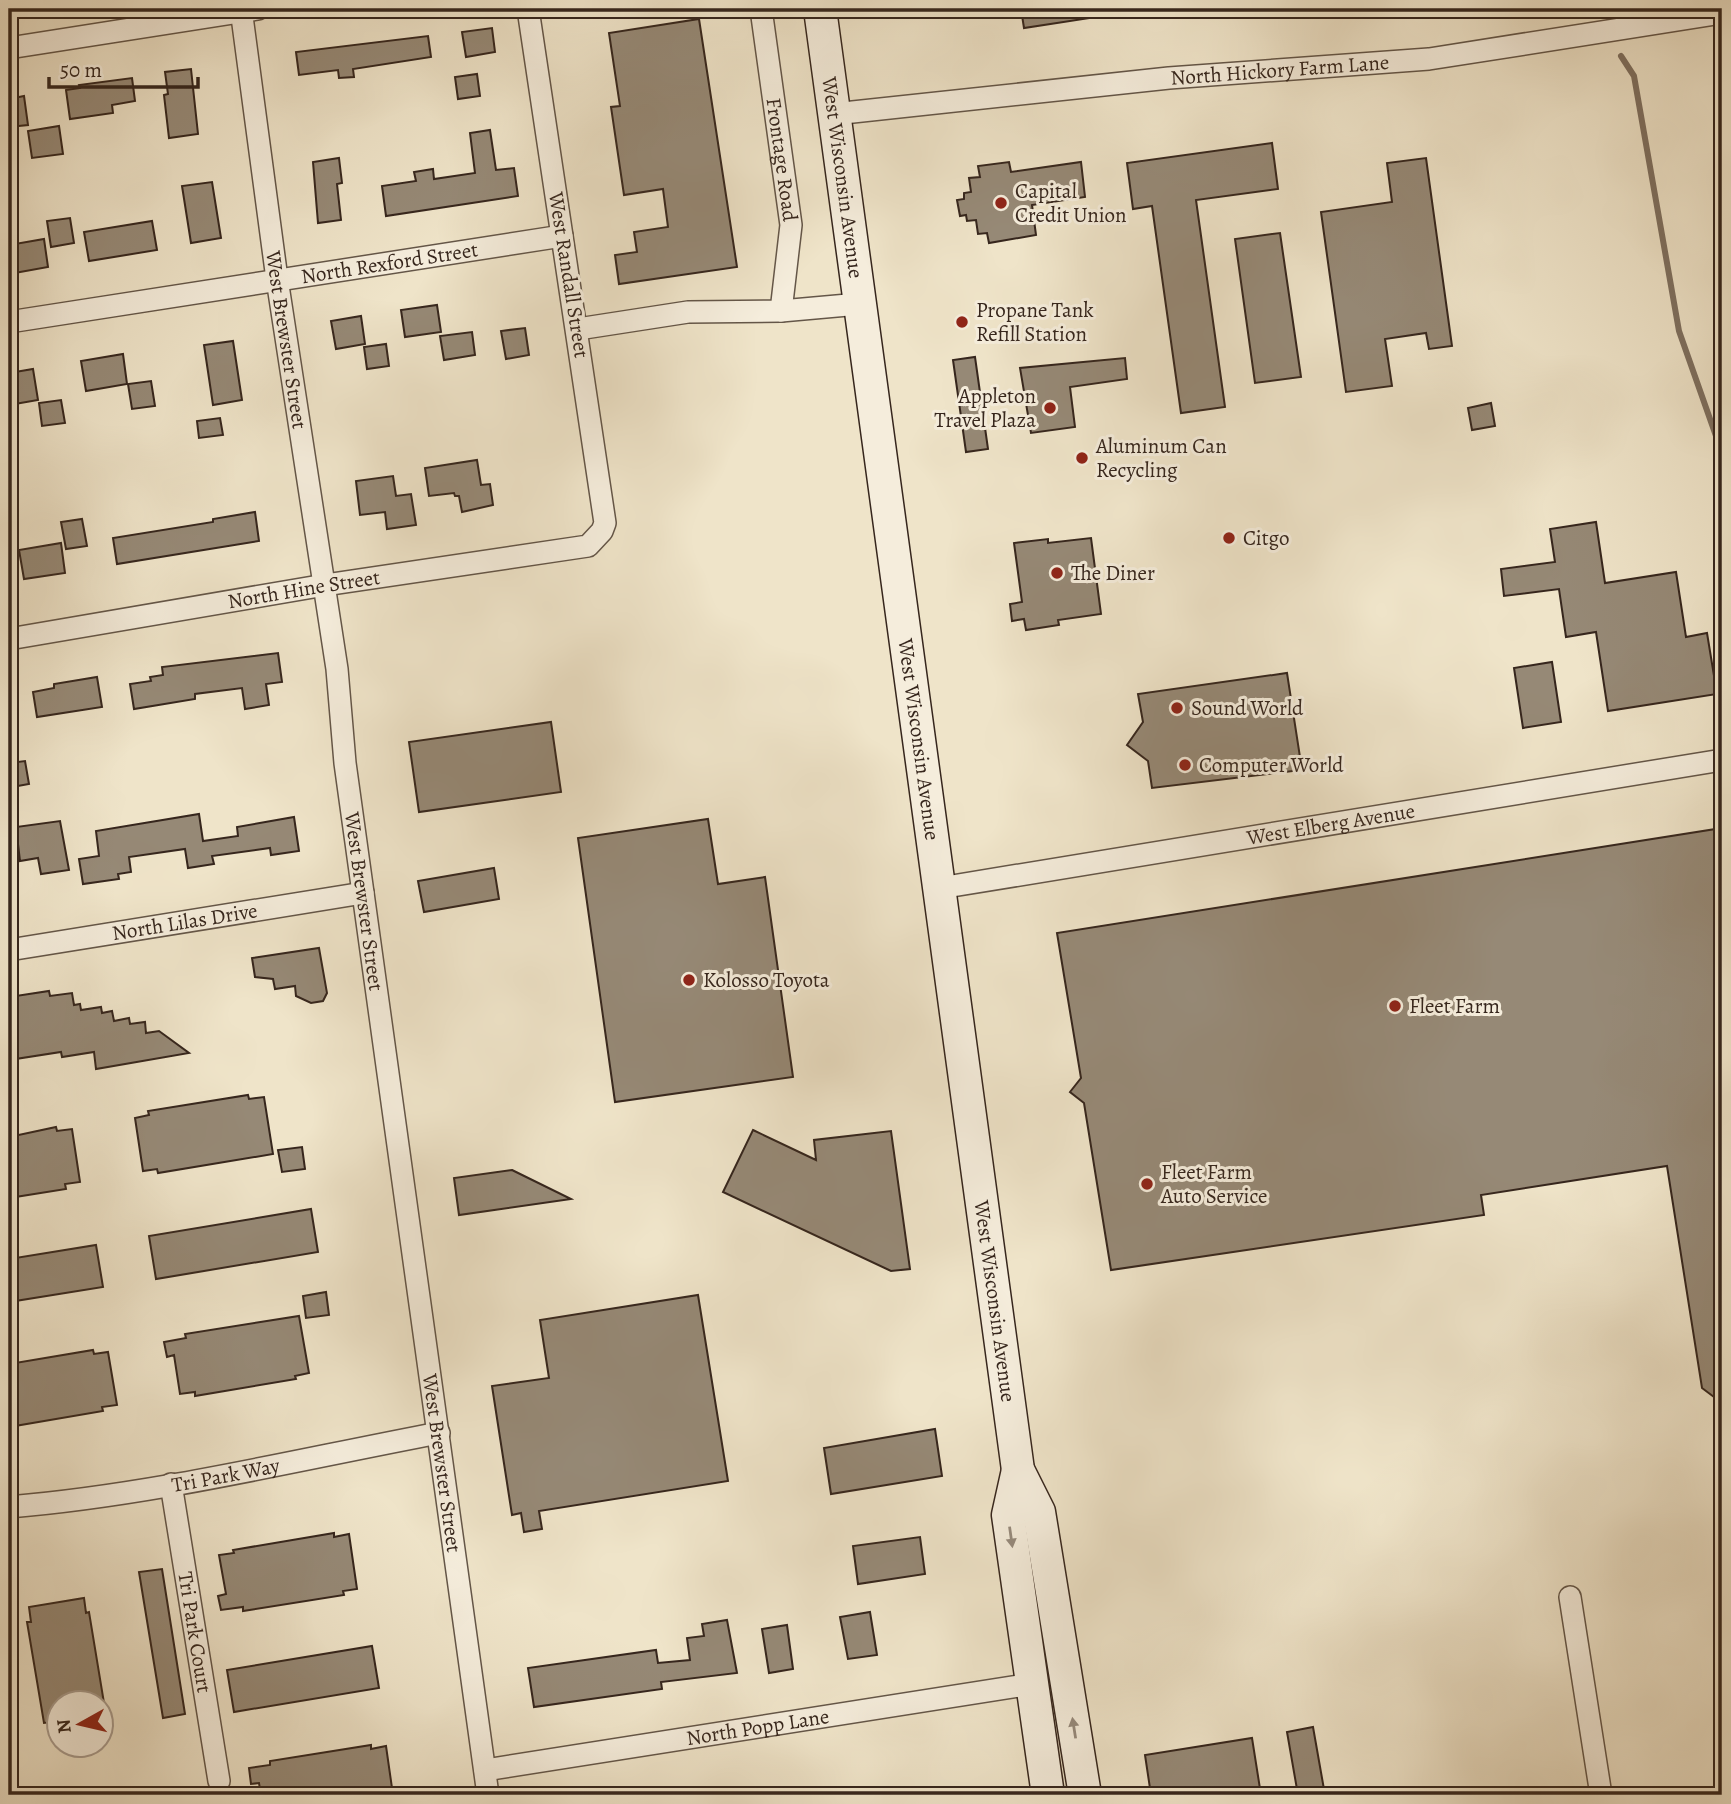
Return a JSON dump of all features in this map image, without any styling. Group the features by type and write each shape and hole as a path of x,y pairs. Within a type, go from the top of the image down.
{"main road":[{"name":"West Wisconsin Avenue","path":"820,9 1018,1470 1039,1512 1085,1795"},
{"name":"West Wisconsin Avenue","path":"1018,1470 1008,1515 1048,1795"}],"street":[{"name":"West Randall Street","path":"528,9 605,523 596,539"},
{"name":"Frontage Road","path":"761,9 791,225 781,311"},
{"path":"9,48 247,10"},
{"name":"West Brewster Street","path":"247,10 277,279 325,585 363,893 488,1795"},
{"name":"North Hickory Farm Lane","path":"834,114 1169,78 1429,59 1722,13"},
{"name":"North Rexford Street","path":"9,322 562,236"},
{"path":"578,329 688,312 781,311 859,304"},
{"name":"North Hine Street","path":"9,639 325,585 588,546 596,539"},
{"name":"West Elberg Avenue","path":"940,888 1722,760"},
{"name":"North Lilas Drive","path":"9,950 363,893"},
{"name":"Tri Park Way","path":"9,1507 56,1503 171,1484 439,1433"},
{"name":"Tri Park Court","path":"171,1484 219,1781"},
{"path":"1570,1597 1601,1795"},
{"name":"North Popp Lane","path":"485,1770 1032,1685"}],"building":[{"path":"1021,9 1090,9 1090,18 1024,28"},
{"path":"699,19 737,267 619,284 615,255 637,252 634,232 668,227 663,189 624,195 611,107 620,106 609,33"},
{"path":"492,28 495,52 466,57 462,32"},
{"path":"428,36 431,57 353,69 354,77 339,78 338,70 299,75 296,52"},
{"path":"191,69 198,134 169,138 164,95 168,94 165,72"},
{"path":"477,74 480,96 458,99 455,77"},
{"path":"132,78 135,101 112,105 113,113 70,119 66,90 80,88 79,85"},
{"path":"24,96 28,125 9,127 9,99"},
{"path":"59,126 63,154 32,158 28,131"},
{"path":"490,130 496,170 514,168 518,196 386,216 382,186 416,181 414,172 433,169 434,179 475,173 470,133"},
{"path":"1272,143 1278,189 1196,200 1225,407 1181,413 1152,206 1133,209 1127,163"},
{"path":"339,158 342,183 337,184 341,220 318,223 313,162"},
{"path":"1426,158 1452,346 1429,349 1426,333 1385,339 1392,386 1346,392 1321,212 1392,202 1387,163"},
{"name":"Capital Credit Union","path":"1009,162 1011,172 1081,162 1085,197 1032,205 1036,235 989,243 987,233 978,234 976,220 967,221 966,215 960,216 957,200 964,199 964,193 971,192 969,178 980,177 978,166"},
{"path":"212,182 221,238 191,243 182,186"},
{"path":"70,218 74,243 51,247 47,221"},
{"path":"152,221 157,250 89,261 84,232"},
{"path":"1280,233 1301,377 1255,383 1235,239"},
{"path":"44,239 48,267 9,274 9,245"},
{"path":"437,305 441,332 405,337 401,310"},
{"path":"361,316 365,344 336,349 331,321"},
{"path":"525,328 529,355 506,359 501,331"},
{"path":"472,332 475,355 444,360 440,336"},
{"path":"233,341 242,400 213,405 204,345"},
{"path":"386,344 389,366 367,369 364,347"},
{"path":"123,354 127,384 86,391 81,361"},
{"path":"975,357 988,449 966,452 953,360"},
{"name":"Appleton Travel Plaza","path":"1125,358 1127,379 1070,387 1075,427 1031,433 1020,368"},
{"path":"33,369 38,400 9,405 9,373"},
{"path":"151,381 155,406 132,409 128,384"},
{"path":"61,400 65,423 42,426 39,403"},
{"path":"1491,403 1495,426 1472,430 1468,408"},
{"path":"220,418 223,435 199,438 197,421"},
{"path":"477,460 481,485 490,484 493,505 462,512 459,496 454,493 429,496 425,468"},
{"path":"393,476 396,496 411,494 416,525 387,529 385,512 360,515 356,481"},
{"path":"255,512 259,541 117,564 113,538 213,522 213,519"},
{"path":"82,519 87,546 66,549 61,522"},
{"path":"1596,522 1605,583 1676,572 1686,637 1707,633 1717,694 1608,711 1596,632 1566,637 1559,589 1504,596 1501,569 1555,562 1550,529"},
{"name":"The Diner","path":"1091,538 1101,614 1058,620 1059,625 1026,630 1024,619 1012,621 1010,604 1022,602 1014,543 1048,539 1048,543"},
{"path":"61,543 65,573 24,579 19,550"},
{"path":"278,653 282,682 266,684 269,705 245,709 242,688 195,694 195,699 134,709 130,684 151,681 150,677 163,675 162,667"},
{"path":"1552,662 1561,722 1523,728 1514,668"},
{"path":"1287,673 1302,770 1152,788 1148,761 1127,745 1143,722 1138,694"},
{"path":"97,677 102,707 37,717 33,692 54,688 54,684"},
{"path":"551,722 561,792 419,812 409,742"},
{"path":"25,761 29,784 12,787 9,763"},
{"path":"199,814 203,841 238,836 237,827 294,817 299,851 271,855 270,848 212,856 214,864 188,868 185,849 129,857 131,872 118,874 119,879 83,884 79,859 99,856 96,831"},
{"name":"Kolosso Toyota","path":"708,819 718,884 765,877 793,1077 615,1102 578,838"},
{"path":"60,821 69,870 41,874 38,858 20,861 16,827"},
{"name":"Fleet Farm","path":"1722,828 1722,1403 1702,1388 1667,1166 1481,1195 1484,1215 1111,1270 1084,1103 1070,1092 1081,1078 1057,933"},
{"path":"494,868 499,899 424,912 418,881"},
{"path":"319,948 327,993 323,1001 311,1003 296,996 295,986 275,989 273,979 255,977 252,958"},
{"path":"49,991 50,996 72,993 74,1005 80,1004 81,1010 101,1007 102,1013 112,1011 114,1021 129,1018 130,1024 145,1022 146,1033 159,1031 189,1053 96,1069 94,1052 62,1057 61,1052 9,1060 9,997"},
{"path":"248,1095 249,1099 264,1097 273,1154 158,1173 157,1169 143,1171 135,1118 149,1115 148,1111"},
{"path":"56,1127 57,1131 72,1129 80,1182 65,1184 66,1189 9,1198 9,1137"},
{"path":"753,1130 816,1160 814,1140 891,1131 910,1269 891,1271 723,1192"},
{"path":"302,1147 305,1169 282,1172 278,1150"},
{"path":"512,1170 571,1199 459,1215 454,1178"},
{"path":"311,1209 318,1252 156,1279 149,1236"},
{"path":"96,1245 103,1287 9,1302 9,1259"},
{"path":"326,1292 329,1315 306,1318 303,1296"},
{"path":"698,1295 728,1481 539,1511 542,1529 524,1532 521,1513 512,1515 492,1386 549,1378 540,1320"},
{"path":"299,1316 309,1373 295,1376 296,1379 195,1396 195,1392 180,1394 174,1355 167,1357 164,1342 186,1338 185,1334"},
{"path":"93,1350 94,1354 108,1352 117,1405 102,1407 103,1411 9,1427 9,1364"},
{"path":"935,1429 942,1476 831,1494 824,1448"},
{"path":"334,1533 334,1537 349,1534 357,1589 343,1591 344,1595 243,1611 243,1607 221,1610 218,1596 226,1594 219,1555 234,1553 233,1550"},
{"path":"920,1537 925,1574 858,1584 853,1546"},
{"path":"162,1569 185,1714 163,1718 139,1572"},
{"path":"84,1598 86,1613 89,1612 102,1688 46,1688 46,1723 27,1622 31,1622 29,1607"},
{"path":"870,1612 877,1655 848,1659 840,1617"},
{"path":"727,1620 737,1673 661,1682 662,1689 534,1707 528,1668 656,1650 658,1663 690,1660 687,1638 704,1636 702,1624"},
{"path":"787,1625 793,1669 769,1673 762,1629"},
{"path":"372,1646 379,1688 234,1712 227,1670"},
{"path":"1313,1727 1325,1795 1298,1795 1287,1732"},
{"path":"1252,1738 1261,1795 1151,1795 1145,1755"},
{"path":"371,1745 371,1749 386,1746 393,1795 261,1795 259,1783 251,1784 249,1768 270,1765 270,1761"}],"waterway":[{"path":"1621,56 1634,76 1679,331 1722,453"}],"place":[{"name":"Capital Credit Union","path":"1001,203"},
{"name":"Propane Tank Refill Station","path":"962,322"},
{"name":"Appleton Travel Plaza","path":"1050,408"},
{"name":"Aluminum Can Recycling","path":"1082,458"},
{"name":"Citgo","path":"1229,538"},
{"name":"The Diner","path":"1057,573"},
{"name":"Sound World","path":"1177,708"},
{"name":"Computer World","path":"1185,765"},
{"name":"Kolosso Toyota","path":"689,980"},
{"name":"Fleet Farm","path":"1395,1006"},
{"name":"Fleet Farm Auto Service","path":"1147,1184"}]}
